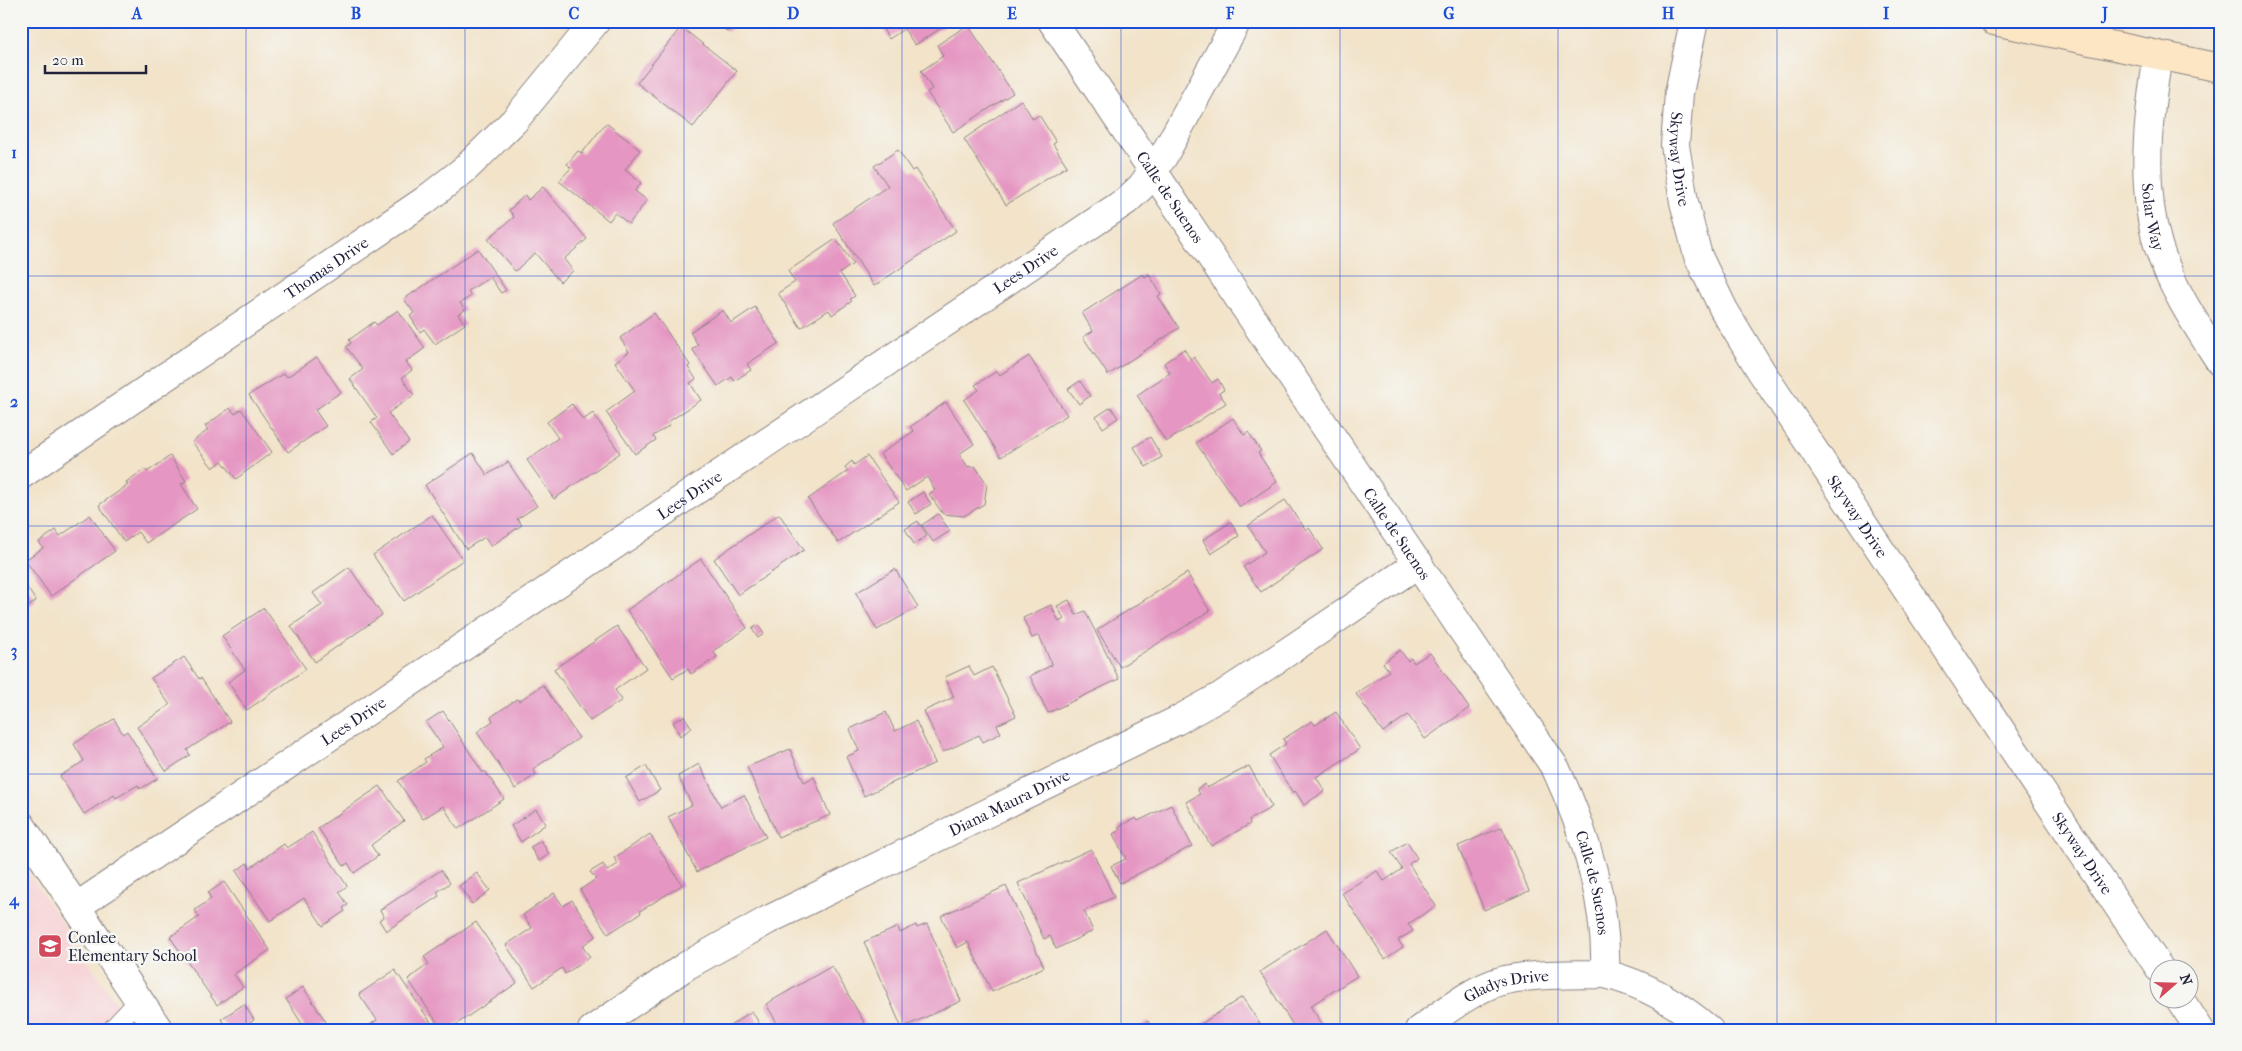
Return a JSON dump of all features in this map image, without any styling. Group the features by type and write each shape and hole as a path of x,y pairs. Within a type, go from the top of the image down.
{"street":[{"name":"Thomas Drive","path":"21,475 424,201 465,169 514,121 596,21"},
{"name":"Calle de Suenos","path":"1052,21 1543,747 1567,793 1593,872 1604,937 1605,974"},
{"name":"Lees Drive","path":"76,907 1126,201 1154,172 1237,21"},
{"name":"Skyway Drive","path":"1694,21 1679,92 1675,145 1684,202 1698,256 1724,310 1767,379 2153,958"},
{"path":"1994,21 2221,68"},
{"name":"Solar Way","path":"2158,56 2148,133 2148,172 2154,226 2158,245 2171,277 2187,309 2221,363"},
{"name":"Diana Maura Drive","path":"592,1030 686,966 768,920 1198,709 1274,661 1418,563"},
{"path":"21,825 159,1030"},
{"path":"1605,974 1625,979 1660,994 1709,1030"},
{"name":"Gladys Drive","path":"1418,1030 1478,992 1500,982 1524,977 1605,974"},
{"path":"2186,1008 2200,1030"}],"lane":[{"path":"112,1030 139,1000"}],"shaded area":[{"name":"Conlee Elementary School","path":"21,862 134,1030 21,1030"}],"building":[{"path":"717,21 739,21 727,32"},
{"path":"778,21 794,21 785,29"},
{"path":"878,21 952,21 915,45 904,29 889,39"},
{"path":"968,25 1013,93 953,132 927,92 932,89 921,71 943,56 937,45"},
{"path":"681,27 737,71 693,127 637,83"},
{"path":"1021,100 1033,119 1039,115 1056,142 1053,144 1067,166 1006,205 964,139"},
{"path":"606,123 640,150 625,170 641,183 635,191 647,200 629,224 615,213 609,221 559,181 571,168 567,164 578,151 582,153"},
{"path":"898,150 912,171 915,169 956,231 874,286 833,223 888,186 874,166"},
{"path":"543,187 587,239 564,259 573,271 560,282 535,253 515,271 488,239 514,217 509,210 525,195 528,200"},
{"path":"836,239 853,264 840,273 855,296 850,299 852,301 832,315 829,310 801,328 778,293 795,282 788,271"},
{"path":"478,249 506,290 501,293 490,277 468,291 471,296 460,303 465,310 458,314 465,324 435,344 424,329 420,332 410,316 414,313 404,299"},
{"path":"1143,274 1145,277 1149,274 1161,294 1158,296 1179,328 1108,375 1083,337 1093,331 1082,313"},
{"path":"755,307 779,343 747,364 751,370 734,381 732,377 718,386 692,349 698,345 690,332 723,310 731,323"},
{"path":"398,310 425,348 406,362 412,370 402,378 414,395 388,413 409,442 393,454 371,422 377,418 350,379 363,369 346,347 351,343 349,340 374,322 377,325"},
{"path":"654,313 690,365 688,367 696,379 690,383 701,400 668,422 670,425 653,436 656,440 635,454 606,412 635,391 615,362 629,352 620,338"},
{"path":"1184,349 1191,360 1194,357 1212,383 1218,379 1224,390 1219,393 1226,403 1166,442 1137,395 1170,373 1164,363"},
{"path":"1029,356 1067,415 1001,457 964,400 979,390 975,385 997,371 1000,375"},
{"path":"317,357 341,392 315,410 326,426 288,452 249,395 284,373 287,377"},
{"path":"1080,381 1090,396 1079,404 1068,389"},
{"path":"946,402 974,444 959,454 968,467 972,468 975,466 987,484 984,504 964,516 943,514 929,494 935,490 927,477 906,491 880,454 914,431 910,427"},
{"path":"572,404 583,420 593,413 620,453 554,499 527,460 558,438 547,422"},
{"path":"1111,407 1118,418 1103,428 1096,417"},
{"path":"230,408 235,414 241,409 272,452 236,479 222,461 213,468 192,442 208,430 205,426"},
{"path":"1233,418 1244,435 1248,432 1261,451 1258,453 1277,482 1240,507 1196,443"},
{"path":"1150,437 1162,457 1146,467 1134,447"},
{"path":"473,453 487,475 508,462 537,506 517,519 522,525 491,546 485,537 466,549 425,485"},
{"path":"170,456 186,481 181,484 197,509 146,543 138,532 124,542 99,505 128,485 126,482 145,469 147,472"},
{"path":"867,456 899,502 838,543 808,499 848,471 845,467 852,461 854,465"},
{"path":"923,492 931,504 916,514 908,502"},
{"path":"1285,500 1306,530 1309,528 1323,549 1261,592 1243,567 1265,552 1248,526"},
{"path":"779,514 804,550 738,595 714,559"},
{"path":"938,514 950,531 933,542 922,525"},
{"path":"90,515 115,551 51,596 25,560 43,548 39,542 56,530 60,536"},
{"path":"432,515 463,560 404,601 373,555"},
{"path":"918,521 927,536 914,544 905,529"},
{"path":"1231,522 1239,536 1211,554 1203,540"},
{"path":"701,559 747,628 713,651 717,657 691,674 688,669 673,678 627,610"},
{"path":"349,567 382,615 315,662 291,626 322,605 313,593"},
{"path":"895,569 918,607 877,630 856,593"},
{"path":"1187,573 1210,611 1120,667 1097,630"},
{"path":"21,579 36,601 21,612"},
{"path":"1069,600 1076,615 1085,611 1119,679 1048,713 1030,676 1052,665 1039,635 1032,638 1023,618 1051,605 1059,622 1064,619 1057,606"},
{"path":"264,608 306,669 247,710 228,682 245,670 222,636"},
{"path":"758,625 764,634 758,638 752,629"},
{"path":"617,626 646,668 615,690 622,700 590,721 554,669"},
{"path":"1400,650 1408,661 1411,658 1414,663 1430,653 1469,708 1425,739 1408,715 1383,732 1356,694 1389,671 1383,663"},
{"path":"184,657 199,679 201,678 230,722 187,750 190,755 166,771 137,727 170,705 151,678"},
{"path":"969,666 974,676 992,667 1016,716 997,725 1001,733 983,742 979,735 943,752 924,711 954,697 945,677"},
{"path":"543,685 579,738 533,769 536,774 515,789 477,732 493,721 491,717 517,699 519,701"},
{"path":"443,711 483,773 485,771 504,799 458,829 443,806 423,819 398,781 426,762 424,759 443,747 426,722"},
{"path":"886,712 895,731 916,721 935,763 864,796 846,757 859,751 850,729"},
{"path":"1336,712 1360,749 1316,777 1325,791 1304,805 1295,791 1293,793 1269,755 1286,744 1283,739 1312,721 1315,725"},
{"path":"684,716 692,728 680,736 673,722"},
{"path":"114,719 123,734 127,731 157,779 140,789 138,785 116,798 114,795 84,814 60,776 84,761 74,744"},
{"path":"790,749 804,782 814,777 830,815 778,837 747,767"},
{"path":"699,764 721,807 744,795 766,837 697,872 668,817 692,805 678,776"},
{"path":"646,766 660,790 640,802 626,778"},
{"path":"1249,766 1272,807 1249,820 1250,824 1211,846 1186,802 1200,794 1197,789 1205,784 1207,788"},
{"path":"380,786 404,821 371,845 378,856 354,873 348,863 344,866 318,828"},
{"path":"1171,805 1192,846 1120,883 1111,866 1126,859 1113,834 1120,830 1118,827 1136,818 1138,821"},
{"path":"536,809 546,824 521,842 511,826"},
{"path":"1502,827 1529,891 1484,910 1458,846"},
{"path":"312,832 347,886 339,892 348,905 343,908 345,911 323,926 304,898 270,921 236,871 247,863 250,868 284,844 287,848"},
{"path":"650,834 682,885 640,911 641,913 608,934 580,890 596,879 590,872 603,864 607,871 618,864 614,858"},
{"path":"541,841 549,854 539,861 530,847"},
{"path":"1407,842 1417,858 1409,864 1436,906 1408,924 1413,931 1398,940 1403,947 1385,959 1342,893 1377,871 1384,881 1402,869 1391,852"},
{"path":"1091,849 1114,897 1084,911 1093,931 1056,949 1050,936 1044,939 1018,883"},
{"path":"441,870 450,883 437,892 439,896 386,931 379,920 384,917 380,910"},
{"path":"477,873 490,890 472,904 459,886"},
{"path":"224,882 270,950 234,974 243,987 217,1005 170,937 199,917 195,910 211,899 208,893"},
{"path":"1006,886 1044,967 992,992 968,942 957,948 941,916"},
{"path":"554,893 563,906 572,900 596,936 582,946 590,957 565,974 562,968 534,987 506,945 532,928 523,915"},
{"path":"476,922 517,983 448,1030 442,1030 408,979 429,964 424,957"},
{"path":"927,924 961,1001 902,1028 864,942 898,927 900,933 916,925 917,928"},
{"path":"1327,929 1357,976 1310,1006 1325,1028 1296,1030 1260,972"},
{"path":"832,966 865,1024 856,1030 781,1030 766,1004"},
{"path":"395,970 436,1030 363,1030 377,1020 359,994"},
{"path":"303,987 326,1022 314,1030 306,1030 286,999"},
{"path":"1242,997 1264,1030 1192,1030"},
{"path":"244,1004 254,1020 240,1030 228,1030 221,1019"},
{"path":"752,1011 763,1030 724,1030"},
{"path":"1148,1021 1153,1030 1135,1030"}],"place":[{"name":"Conlee Elementary School","path":"50,946"}]}
